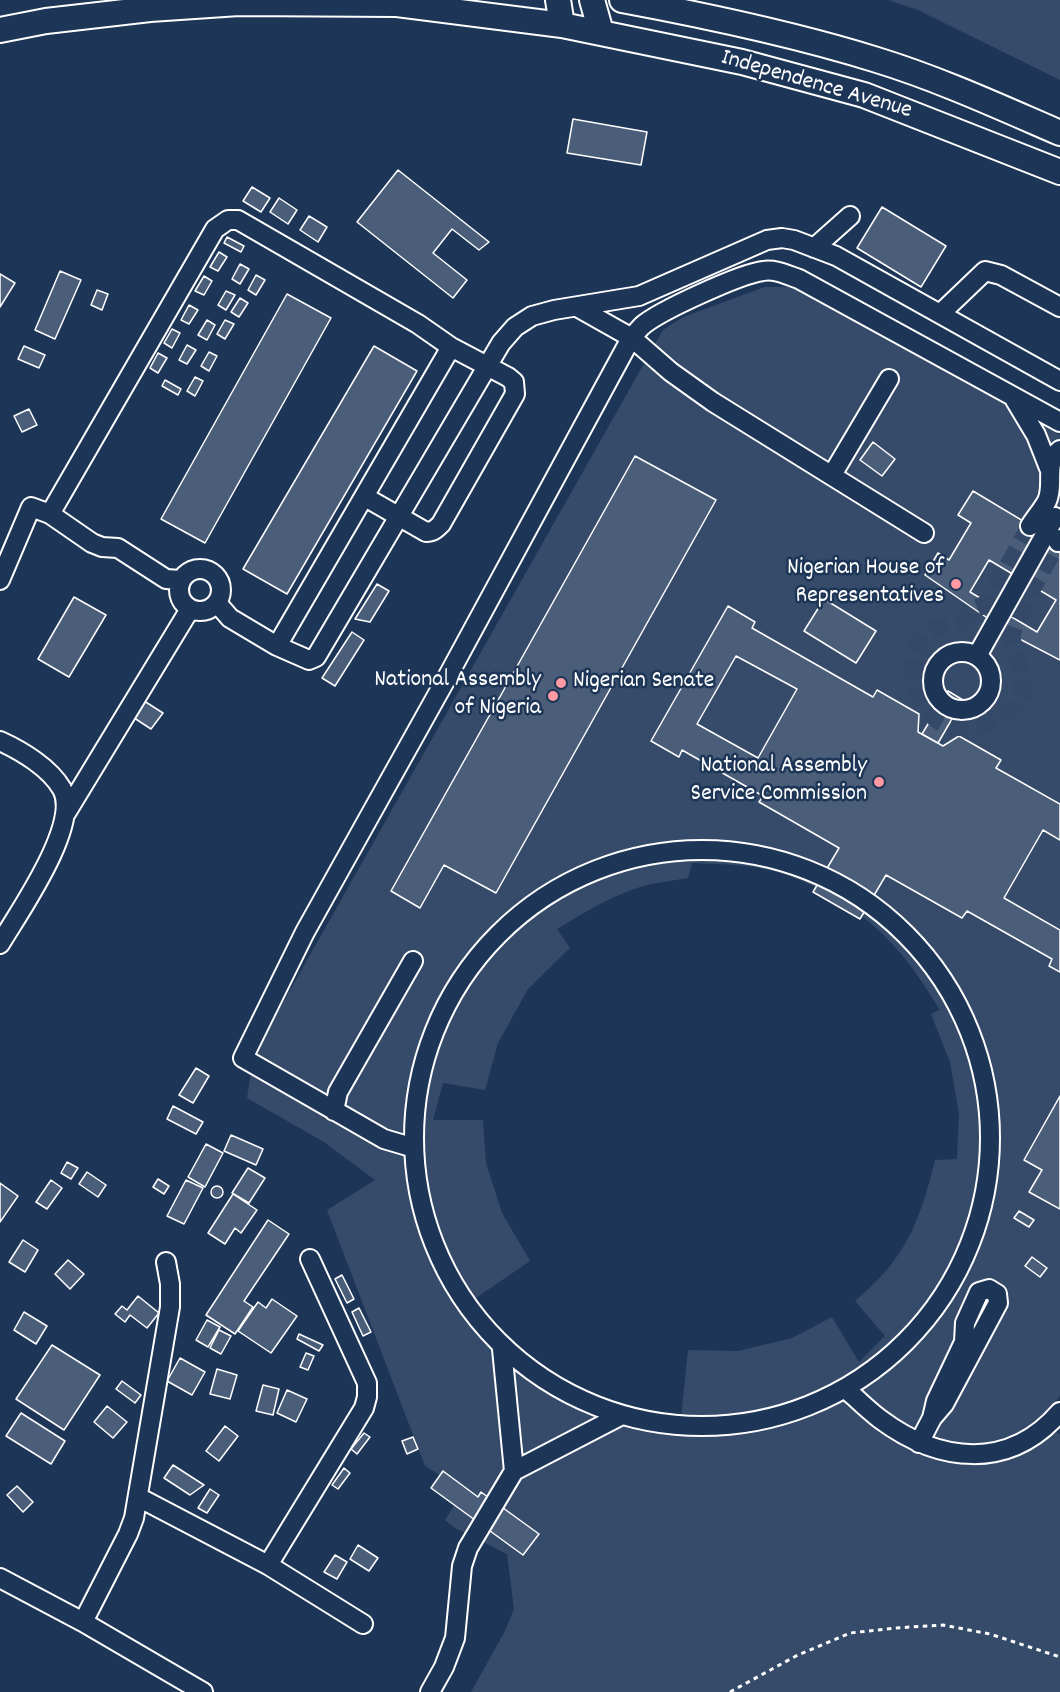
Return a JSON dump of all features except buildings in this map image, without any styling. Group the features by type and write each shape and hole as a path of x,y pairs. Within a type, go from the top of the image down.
{"main road":[{"path":"558,0 562,25"},
{"path":"592,0 601,32"},
{"name":"Independence Avenue","path":"622,0 754,26 878,60 977,97 1060,133"},
{"name":"Independence Avenue","path":"0,30 46,21 150,9 250,3 397,4 562,25 742,62 864,95 1060,172"}],"street":[{"path":"814,248 849,216"},
{"path":"50,514 215,229 228,220 238,220 513,382 515,394 441,524 432,532 426,532 365,496"},
{"path":"217,603 230,618 277,646 309,660 316,657 501,343 515,327 532,316 554,310 639,296 767,240 782,238 794,240 836,256 1060,381"},
{"path":"411,1147 384,1139 243,1058 306,932 632,338 643,325 673,308 743,276 764,270 777,271 799,279 1014,398 1058,416"},
{"path":"940,314 985,271 1001,275 1060,307"},
{"path":"577,307 632,338 671,372 713,402 924,533"},
{"path":"277,646 451,347"},
{"path":"832,475 889,379"},
{"path":"977,656 1054,511 1049,468 1036,435 1014,398"},
{"path":"1049,468 1055,454 1060,450"},
{"path":"0,580 31,507 50,514 92,543 102,547 118,548 166,579 181,580"},
{"path":"1030,526 1054,511"},
{"path":"192,570 211,572 219,580 222,589 217,603 205,611 190,609 184,605 179,595 181,580 192,570"},
{"path":"0,944 58,844 66,813 190,609"},
{"path":"0,741 14,747 48,772 63,790 66,813"},
{"path":"710,848 802,865 884,910 947,980 984,1066 992,1159 969,1250 919,1329 846,1389 774,1418 696,1427 620,1416 557,1389 502,1349 454,1291 424,1222 411,1147 424,1054 466,970 532,903 616,861 710,848"},
{"path":"334,1111 338,1092 413,961"},
{"path":"268,1564 364,1408 367,1397 367,1383 310,1259"},
{"path":"83,1622 128,1534 138,1497 170,1307 170,1284 166,1262"},
{"path":"919,1443 932,1418 944,1404 998,1303 997,1294 989,1288 979,1292 965,1323 964,1342 936,1401 932,1418"},
{"path":"502,1349 514,1471"},
{"path":"846,1389 880,1419 919,1443 962,1455 993,1454 1026,1440 1047,1427 1060,1412"},
{"path":"429,1692 444,1667 455,1638 462,1566 468,1548 514,1471 620,1416"},
{"path":"138,1497 268,1564 363,1624"},
{"path":"0,1578 83,1622 203,1692"}],"path":[{"path":"730,1692 796,1656 850,1633 895,1628 943,1625 990,1634 1060,1657"}],"shaded area":[{"path":"888,0 1060,0 1060,80 918,10"},
{"path":"765,287 798,287 1060,435 1060,1396 1039,1422 1060,1434 1060,1692 471,1692 505,1631 514,1609 507,1554 455,1528 445,1520 464,1490 425,1466 327,1210 375,1180 324,1142 247,1098 254,1054 663,330 683,317","holes":["692,863 738,865 782,873 835,898 868,920 882,933 907,961 940,1010 931,1014 950,1062 959,1114 957,1159 935,1160 927,1191 910,1235 893,1262 855,1301 885,1336 859,1362 832,1317 792,1338 738,1351 688,1350 681,1418 628,1408 566,1382 513,1346 473,1300 530,1261 502,1213 486,1163 483,1120 433,1120 443,1083 485,1090 498,1043 528,989 570,948 557,929 602,903 638,887 688,878"]}],"tunnel":[{"path":"1030,526 988,602 972,610 957,624 927,632 920,641 914,662 919,697 932,715 941,722 949,726 978,726 1006,714 1020,699 1023,682 1013,646 1014,627 1024,603 1058,542"}],"place":[{"name":"Nigerian House of Representatives","path":"956,584"},
{"name":"Nigerian Senate","path":"561,683"},
{"name":"National Assembly of Nigeria","path":"553,696"},
{"name":"National Assembly Service Commission","path":"879,782"}]}
